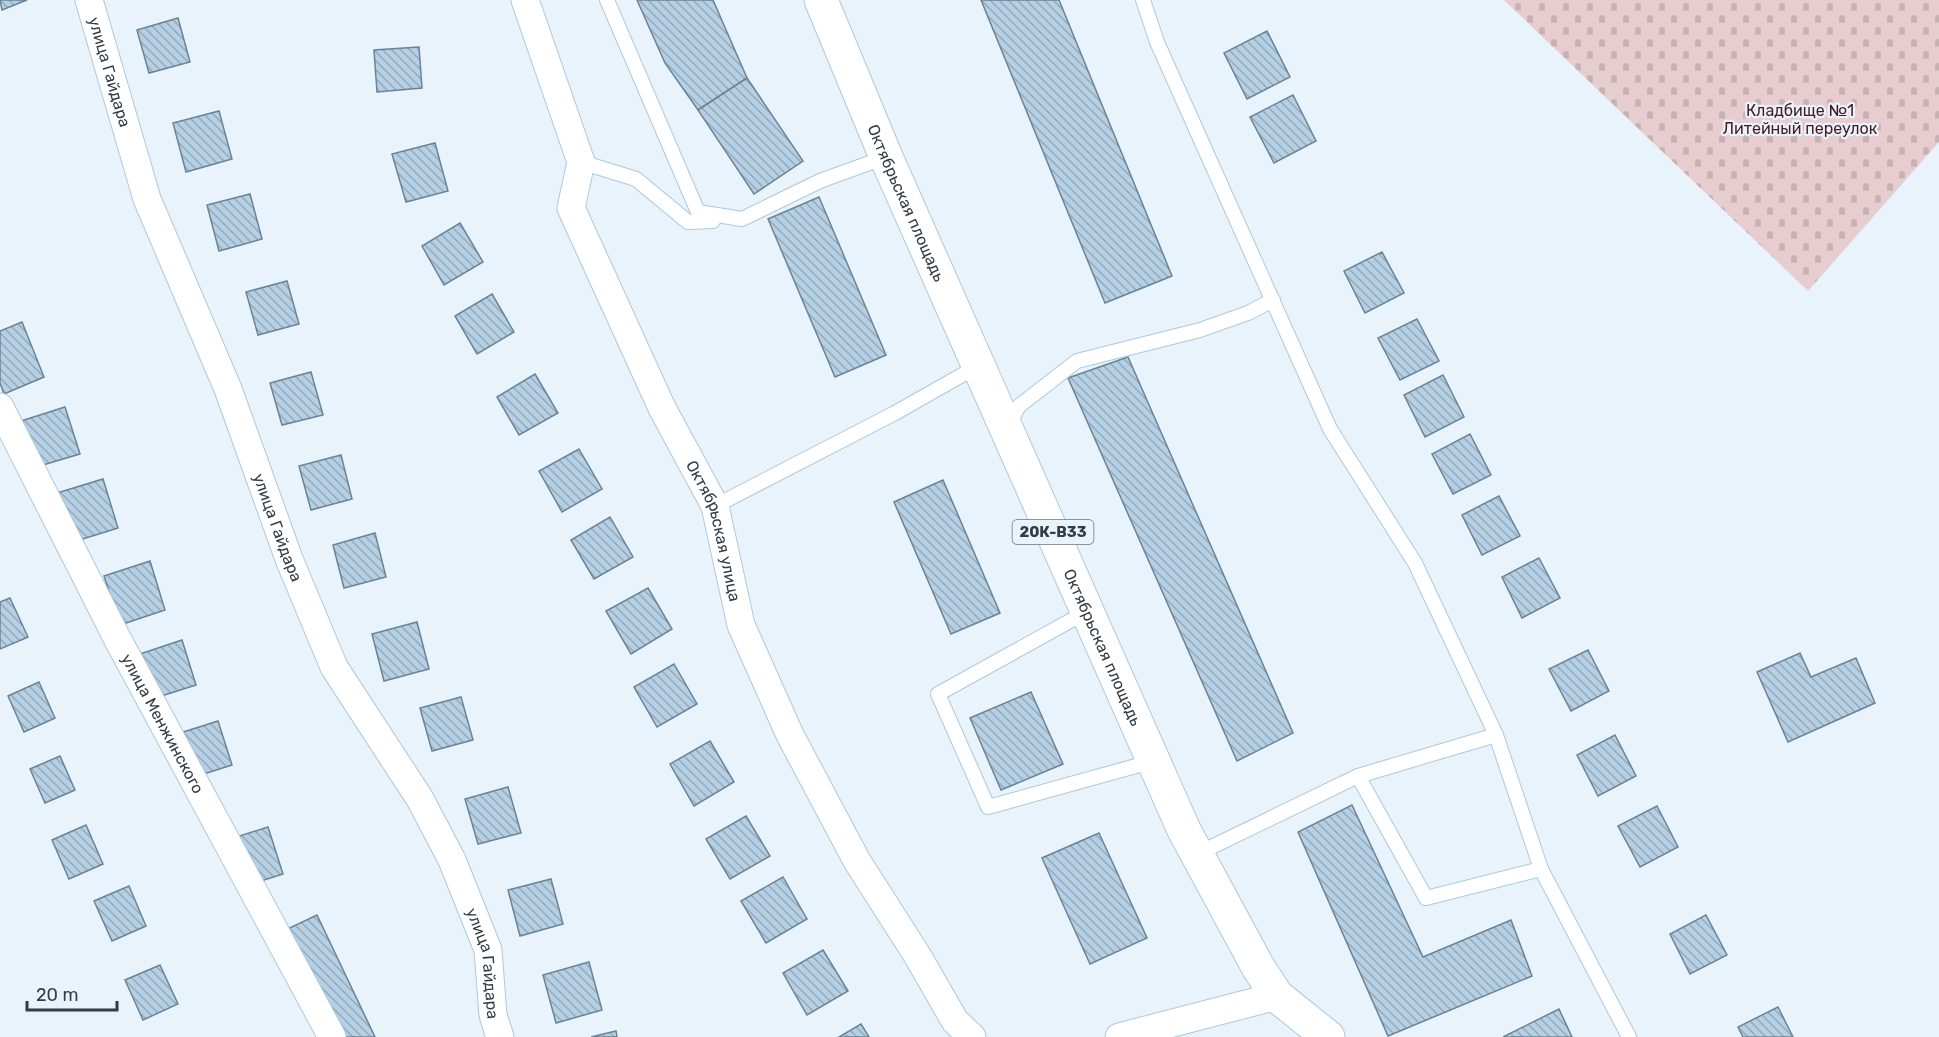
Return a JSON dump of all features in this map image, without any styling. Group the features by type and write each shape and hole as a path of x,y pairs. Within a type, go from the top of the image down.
{"main road":[{"name":"Октябрьская площадь","path":"823,1 886,157 1184,830 1258,967 1277,996 1328,1037"}],"street":[{"name":"улица Гайдара","path":"89,0 147,199 228,389 289,559 334,667 420,799 452,860 488,950 493,1015 500,1037"},
{"path":"525,0 581,162"},
{"name":"Октябрьская улица","path":"581,162 571,208 662,408 716,506 741,625 790,735 857,861 955,1022 972,1037"},
{"name":"улица Менжинского","path":"0,407 117,640 332,1037"},
{"path":"1119,1037 1277,996"}],"lane":[{"path":"607,0 698,212 742,219"},
{"path":"1143,0 1157,42 1330,429 1415,563 1496,735 1541,869 1629,1037"},
{"path":"581,162 636,179 688,222 742,219 820,181 886,157"},
{"path":"1007,428 1019,406 1077,361 1200,330 1248,314 1273,300"},
{"path":"716,506 895,413 978,366"},
{"path":"1088,611 938,694 988,807 1154,761"},
{"path":"1197,854 1358,776 1496,735"},
{"path":"1358,776 1426,898 1541,869"}],"green space":[{"name":"Кладбище №1 Литейный переулок","path":"1504,0 1939,0 1939,142 1808,291"}],"building":[{"path":"0,0 27,0 2,10"},
{"path":"637,0 713,0 747,78 698,110 665,63"},
{"path":"981,0 1059,0 1172,276 1105,303"},
{"path":"178,18 190,62 149,73 137,30"},
{"path":"1267,31 1290,77 1247,99 1224,53"},
{"path":"419,47 422,88 377,92 374,50"},
{"path":"747,78 803,161 754,194 698,110"},
{"path":"1293,95 1316,141 1274,163 1250,117"},
{"path":"219,111 232,159 186,172 173,123"},
{"path":"435,143 448,191 406,202 392,154"},
{"path":"250,194 262,239 219,251 207,205"},
{"path":"819,197 886,355 835,377 768,219"},
{"path":"460,223 483,262 444,285 422,246"},
{"path":"1382,252 1404,293 1365,313 1344,271"},
{"path":"287,281 299,324 258,335 246,292"},
{"path":"492,294 514,332 477,354 455,316"},
{"path":"1417,319 1439,361 1400,380 1378,338"},
{"path":"22,322 44,377 4,394 0,383 0,331"},
{"path":"1128,357 1293,733 1237,761 1068,378"},
{"path":"311,372 323,415 282,425 270,383"},
{"path":"535,374 558,413 519,435 497,397"},
{"path":"1443,375 1464,417 1425,437 1404,395"},
{"path":"65,407 80,454 36,467 21,421"},
{"path":"1470,434 1491,475 1453,494 1432,454"},
{"path":"579,449 602,489 562,512 539,471"},
{"path":"341,455 352,499 311,510 299,466"},
{"path":"103,479 118,528 73,542 57,493"},
{"path":"943,480 1000,613 951,634 894,502"},
{"path":"1499,496 1520,536 1482,555 1462,515"},
{"path":"610,517 633,557 594,579 571,540"},
{"path":"375,533 386,577 344,588 333,545"},
{"path":"1539,558 1560,598 1522,618 1502,577"},
{"path":"150,561 165,610 120,625 104,576"},
{"path":"648,588 672,629 631,654 606,611"},
{"path":"10,598 28,637 0,649 0,602"},
{"path":"417,622 429,669 384,681 372,634"},
{"path":"182,640 196,685 155,698 140,654"},
{"path":"1588,650 1609,691 1571,711 1549,669"},
{"path":"1800,653 1811,677 1856,658 1875,703 1788,742 1757,672"},
{"path":"674,664 697,704 657,727 634,687"},
{"path":"39,682 55,718 24,732 8,696"},
{"path":"1031,692 1063,764 1001,790 970,718"},
{"path":"461,697 473,740 432,751 420,708"},
{"path":"218,721 232,765 191,778 177,734"},
{"path":"1615,735 1636,776 1598,796 1577,755"},
{"path":"710,741 734,782 694,806 670,764"},
{"path":"60,756 75,790 45,803 30,769"},
{"path":"508,787 521,833 478,844 465,799"},
{"path":"1352,805 1423,957 1511,920 1532,976 1388,1036 1298,832"},
{"path":"1657,806 1678,847 1640,867 1618,826"},
{"path":"746,816 770,856 730,879 706,839"},
{"path":"86,825 103,864 69,879 52,840"},
{"path":"268,827 283,874 239,888 224,841"},
{"path":"1099,833 1147,938 1090,964 1042,858"},
{"path":"783,877 807,919 766,943 741,901"},
{"path":"551,879 563,924 520,936 508,890"},
{"path":"129,886 146,926 112,941 94,901"},
{"path":"317,915 375,1037 328,1037 279,933"},
{"path":"1706,915 1727,955 1690,974 1670,934"},
{"path":"823,950 848,991 807,1015 783,973"},
{"path":"589,962 602,1010 556,1023 543,975"},
{"path":"160,965 178,1004 143,1020 125,980"},
{"path":"1778,1007 1793,1037 1743,1037 1738,1027"},
{"path":"1559,1009 1572,1037 1503,1037"},
{"path":"861,1024 869,1037 839,1037"},
{"path":"616,1031 617,1037 591,1037"}]}
